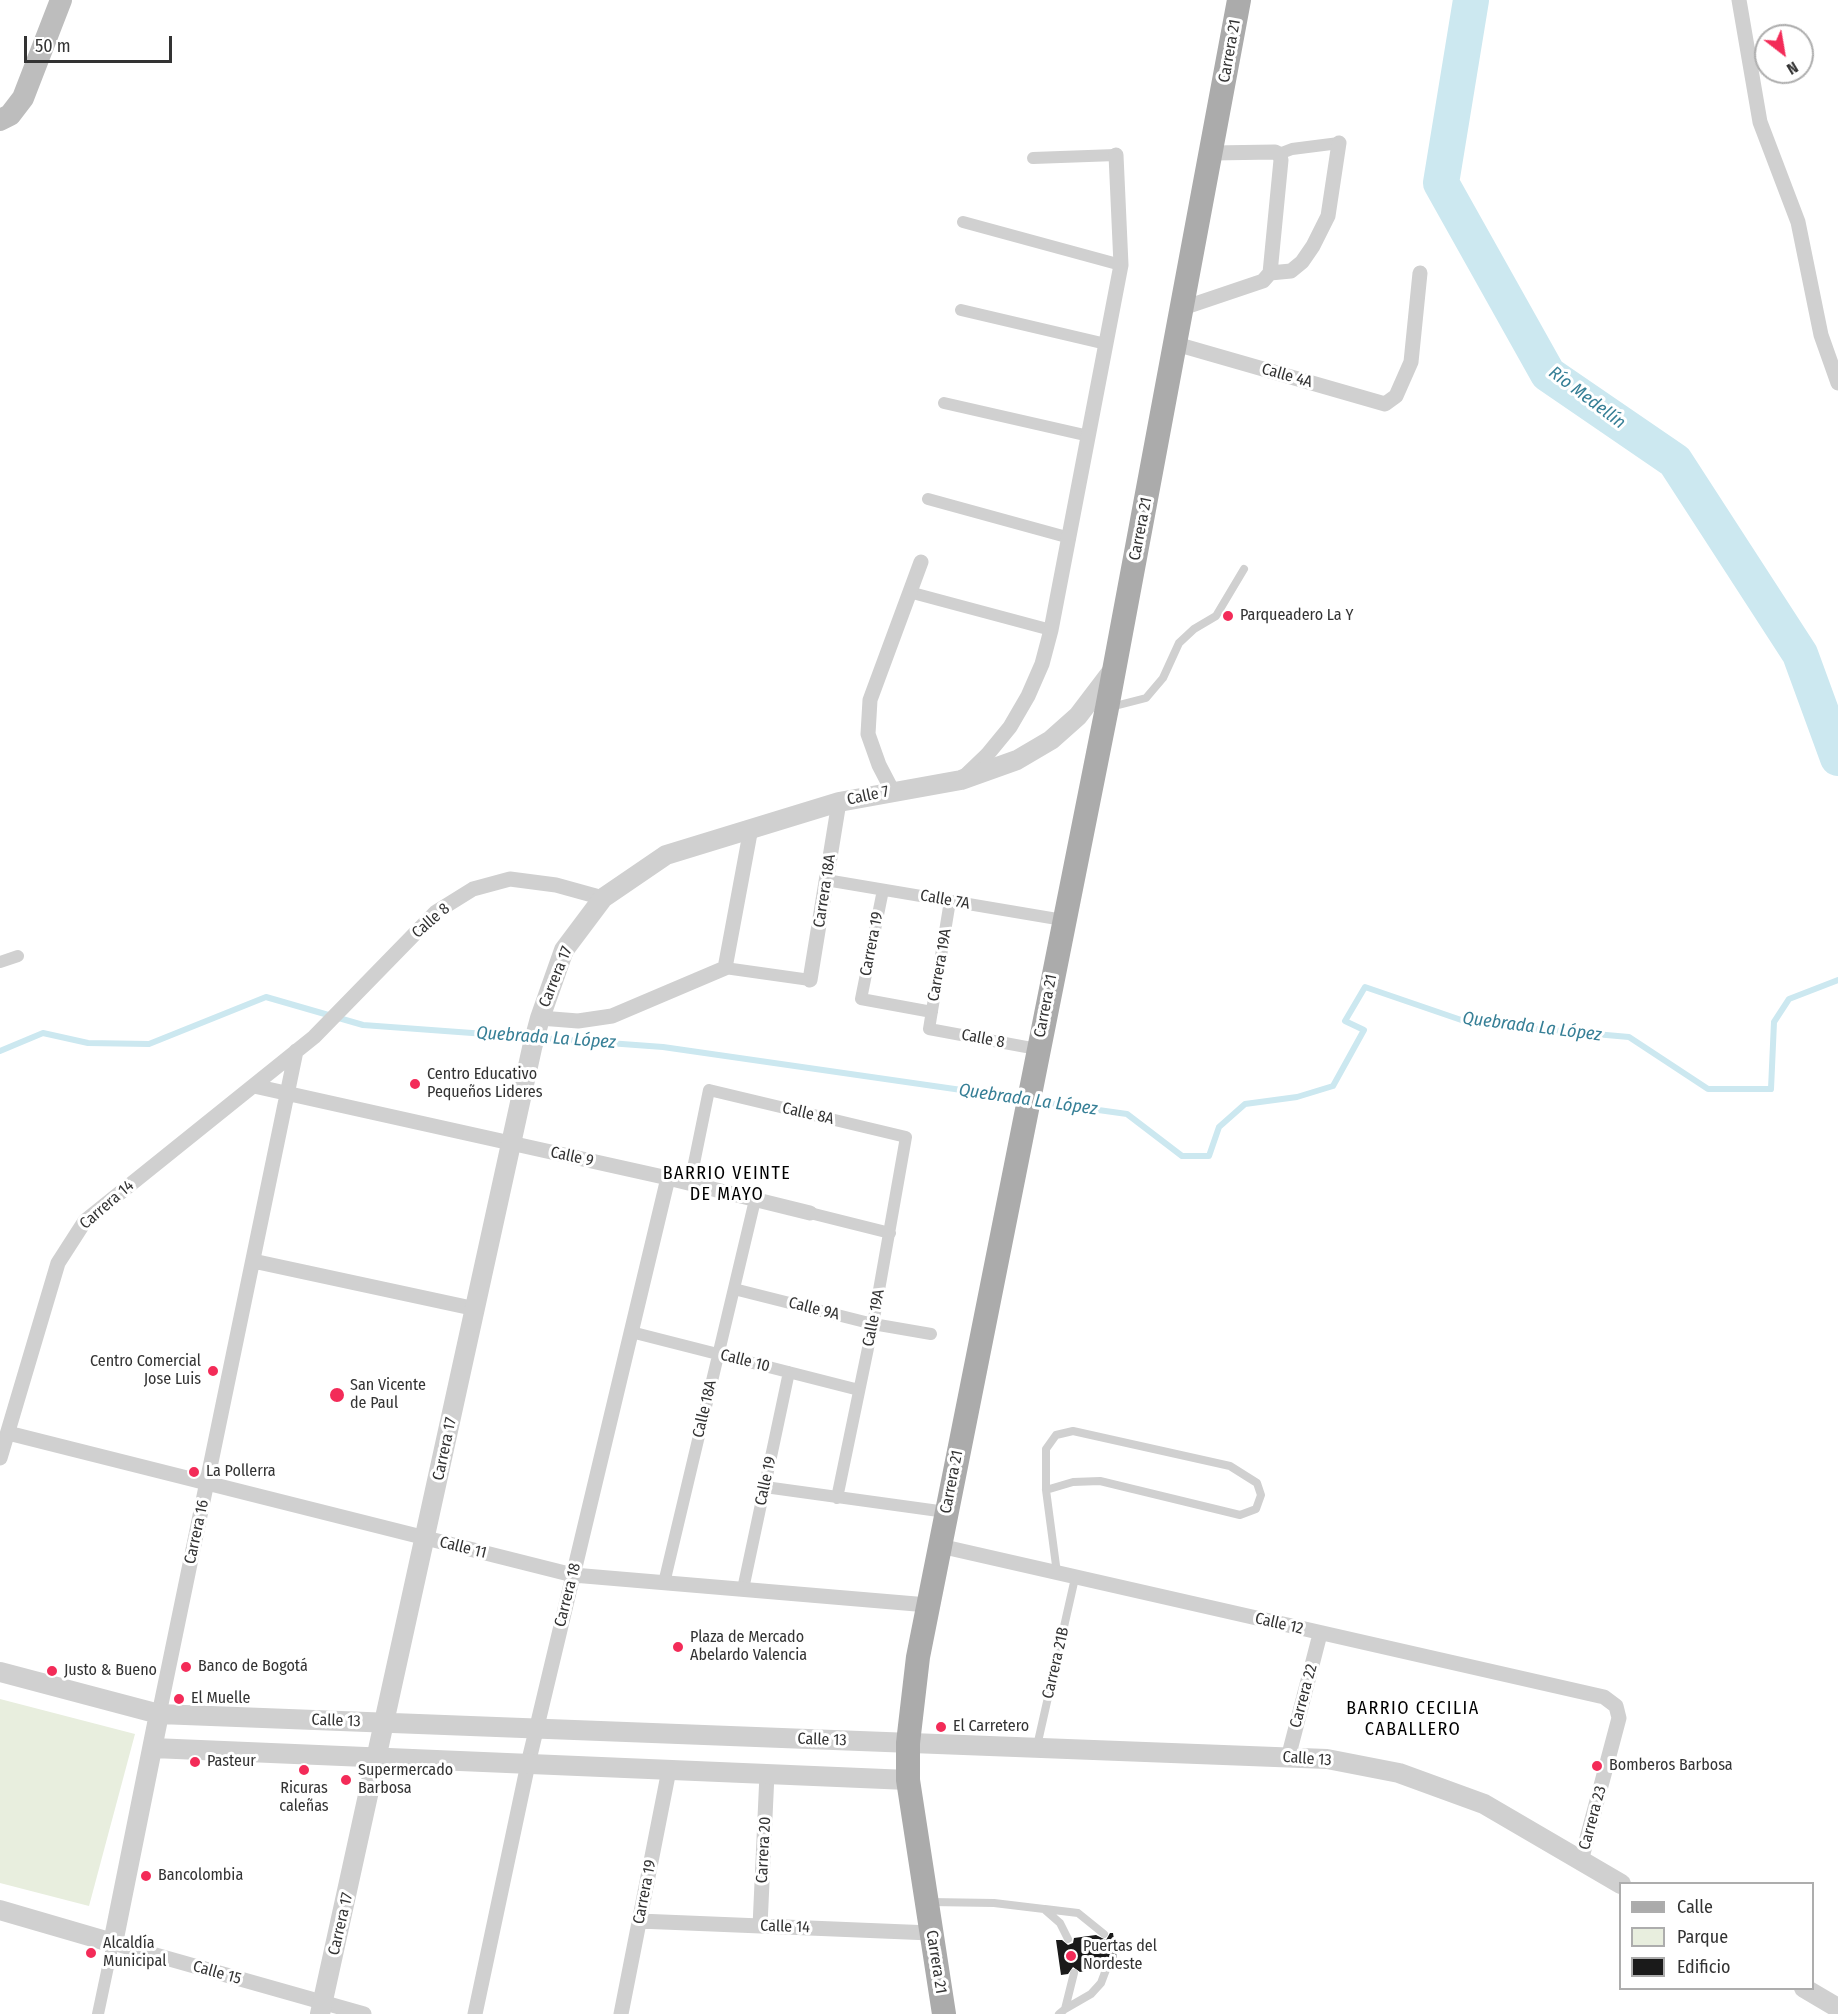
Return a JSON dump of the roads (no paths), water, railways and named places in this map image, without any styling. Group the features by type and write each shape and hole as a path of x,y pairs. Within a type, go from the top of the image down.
{"main road":[{"path":"0,120 10,115 22,98 61,0"},
{"name":"Carrera 21","path":"944,2014 908,1780 908,1743 918,1658 1037,1049 1107,708 1239,0"}],"street":[{"path":"1738,0 1760,122 1798,222 1821,336 1838,384"},
{"path":"1212,153 1275,152 1279,154 1292,148 1339,143 1328,216 1313,246 1302,262 1292,271 1270,273"},
{"path":"1183,308 1263,282 1270,273 1281,160 1279,154"},
{"path":"961,780 993,748 1028,696 1042,664 1070,538 1121,266 1116,155 1033,158"},
{"path":"963,222 1121,266"},
{"name":"Calle 4A","path":"1176,344 1385,404 1396,396 1411,362 1420,273"},
{"path":"961,310 1106,344"},
{"path":"944,403 1089,436"},
{"path":"928,499 1070,538"},
{"path":"892,790 879,765 868,734 870,700 921,562"},
{"path":"909,592 1051,630"},
{"name":"Calle 7","path":"603,898 617,886 666,855 839,802 892,790 961,780 1017,760 1051,740 1078,716 1113,670"},
{"name":"Carrera 18A","path":"810,980 839,802"},
{"path":"726,968 751,828"},
{"name":"Calle 8","path":"297,1051 314,1037 436,912 473,890 510,879 556,885 603,898"},
{"name":"Calle 7A","path":"826,880 1063,920"},
{"name":"Carrera 19","path":"883,890 861,999 932,1012"},
{"name":"Carrera 17","path":"321,2009 386,1723 532,1048 564,950 603,898"},
{"name":"Carrera 19A","path":"929,1029 951,901"},
{"path":"0,962 18,956"},
{"path":"539,1023 612,1016 726,968 810,980"},
{"name":"Calle 8","path":"929,1029 1037,1049"},
{"name":"Carrera 14","path":"0,1458 58,1263 68,1244 85,1221 297,1051"},
{"name":"Carrera 16","path":"98,2014 297,1051"},
{"name":"Calle 9","path":"254,1086 690,1183 890,1233"},
{"name":"Calle 8A","path":"690,1183 709,1090 906,1137"},
{"name":"Calle 19A","path":"837,1498 873,1324 906,1137"},
{"name":"Carrera 18","path":"475,2014 528,1764 668,1178"},
{"name":"Calle 18A","path":"664,1582 755,1200"},
{"path":"253,1261 476,1309"},
{"name":"Calle 9A","path":"734,1289 873,1324 931,1334"},
{"name":"Calle 10","path":"631,1332 858,1390"},
{"name":"Calle 19","path":"743,1589 789,1372"},
{"name":"Calle 11","path":"8,1433 573,1575 928,1605"},
{"path":"765,1487 946,1512"},
{"name":"Calle 12","path":"939,1546 1604,1697 1616,1706"},
{"name":"Carrera 22","path":"1288,1758 1320,1634"},
{"name":"Calle 13","path":"0,1672 159,1714 1327,1759 1399,1773 1484,1804 1619,1883"},
{"name":"Carrera 23","path":"1581,1861 1619,1718 1616,1706"},
{"path":"153,1748 908,1780"},
{"name":"Carrera 19","path":"621,2014 669,1770"},
{"name":"Carrera 20","path":"760,1926 767,1774"},
{"name":"Calle 15","path":"0,1910 321,2009 364,2014"},
{"name":"Calle 14","path":"639,1921 931,1933"},
{"path":"1806,1990 1838,2008"}],"lane":[{"path":"1107,708 1146,698 1163,678 1179,643 1194,629 1216,616 1244,569"},
{"path":"1046,1490 1073,1482 1101,1481 1240,1515 1256,1509 1261,1495 1257,1483 1230,1466 1073,1431 1056,1435 1046,1449 1046,1490 1057,1574"},
{"name":"Carrera 21B","path":"1037,1748 1075,1578"},
{"path":"928,1902 994,1903 1078,1913 1104,1934"},
{"path":"1044,1909 1060,1923 1068,1939"},
{"path":"1062,2012 1091,1994 1101,1983 1107,1967"},
{"path":"1062,2012 1074,1973"}],"waterway":[{"name":"Río Medellín","path":"1471,0 1441,183 1548,374 1675,461 1800,654 1838,758"},
{"name":"Quebrada La López","path":"1034,1101 1127,1114 1182,1156 1209,1156 1219,1127 1245,1104 1297,1097 1333,1086 1364,1030 1345,1021 1365,987 1470,1023 1629,1037 1708,1089 1771,1089 1774,1022 1789,999 1838,980"},
{"name":"Quebrada La López","path":"0,1051 43,1033 88,1043 149,1044 266,997 363,1025 663,1047 1024,1099"}],"place":[{"name":"Parqueadero La Y","path":"1228,616"},
{"name":"Centro Educativo Pequeños Lideres","path":"415,1084"},
{"name":"Centro Comercial Jose Luis","path":"213,1371"},
{"name":"San Vicente de Paul","path":"337,1395"},
{"name":"La Pollerra","path":"194,1472"},
{"name":"Plaza de Mercado Abelardo Valencia","path":"678,1647"},
{"name":"Banco de Bogotá","path":"186,1667"},
{"name":"Justo & Bueno","path":"52,1671"},
{"name":"El Muelle","path":"179,1699"},
{"name":"El Carretero","path":"941,1727"},
{"name":"Pasteur","path":"195,1762"},
{"name":"Bomberos Barbosa","path":"1597,1766"},
{"name":"Ricuras caleñas","path":"304,1770"},
{"name":"Supermercado Barbosa","path":"346,1780"},
{"name":"Bancolombia","path":"146,1876"},
{"name":"Alcaldía Municipal","path":"91,1953"},
{"name":"Puertas del Nordeste","path":"1071,1956"}],"district":[{"name":"BARRIO VEINTE DE MAYO","path":"727,1184"},
{"name":"BARRIO CECILIA CABALLERO","path":"1413,1719"}]}
